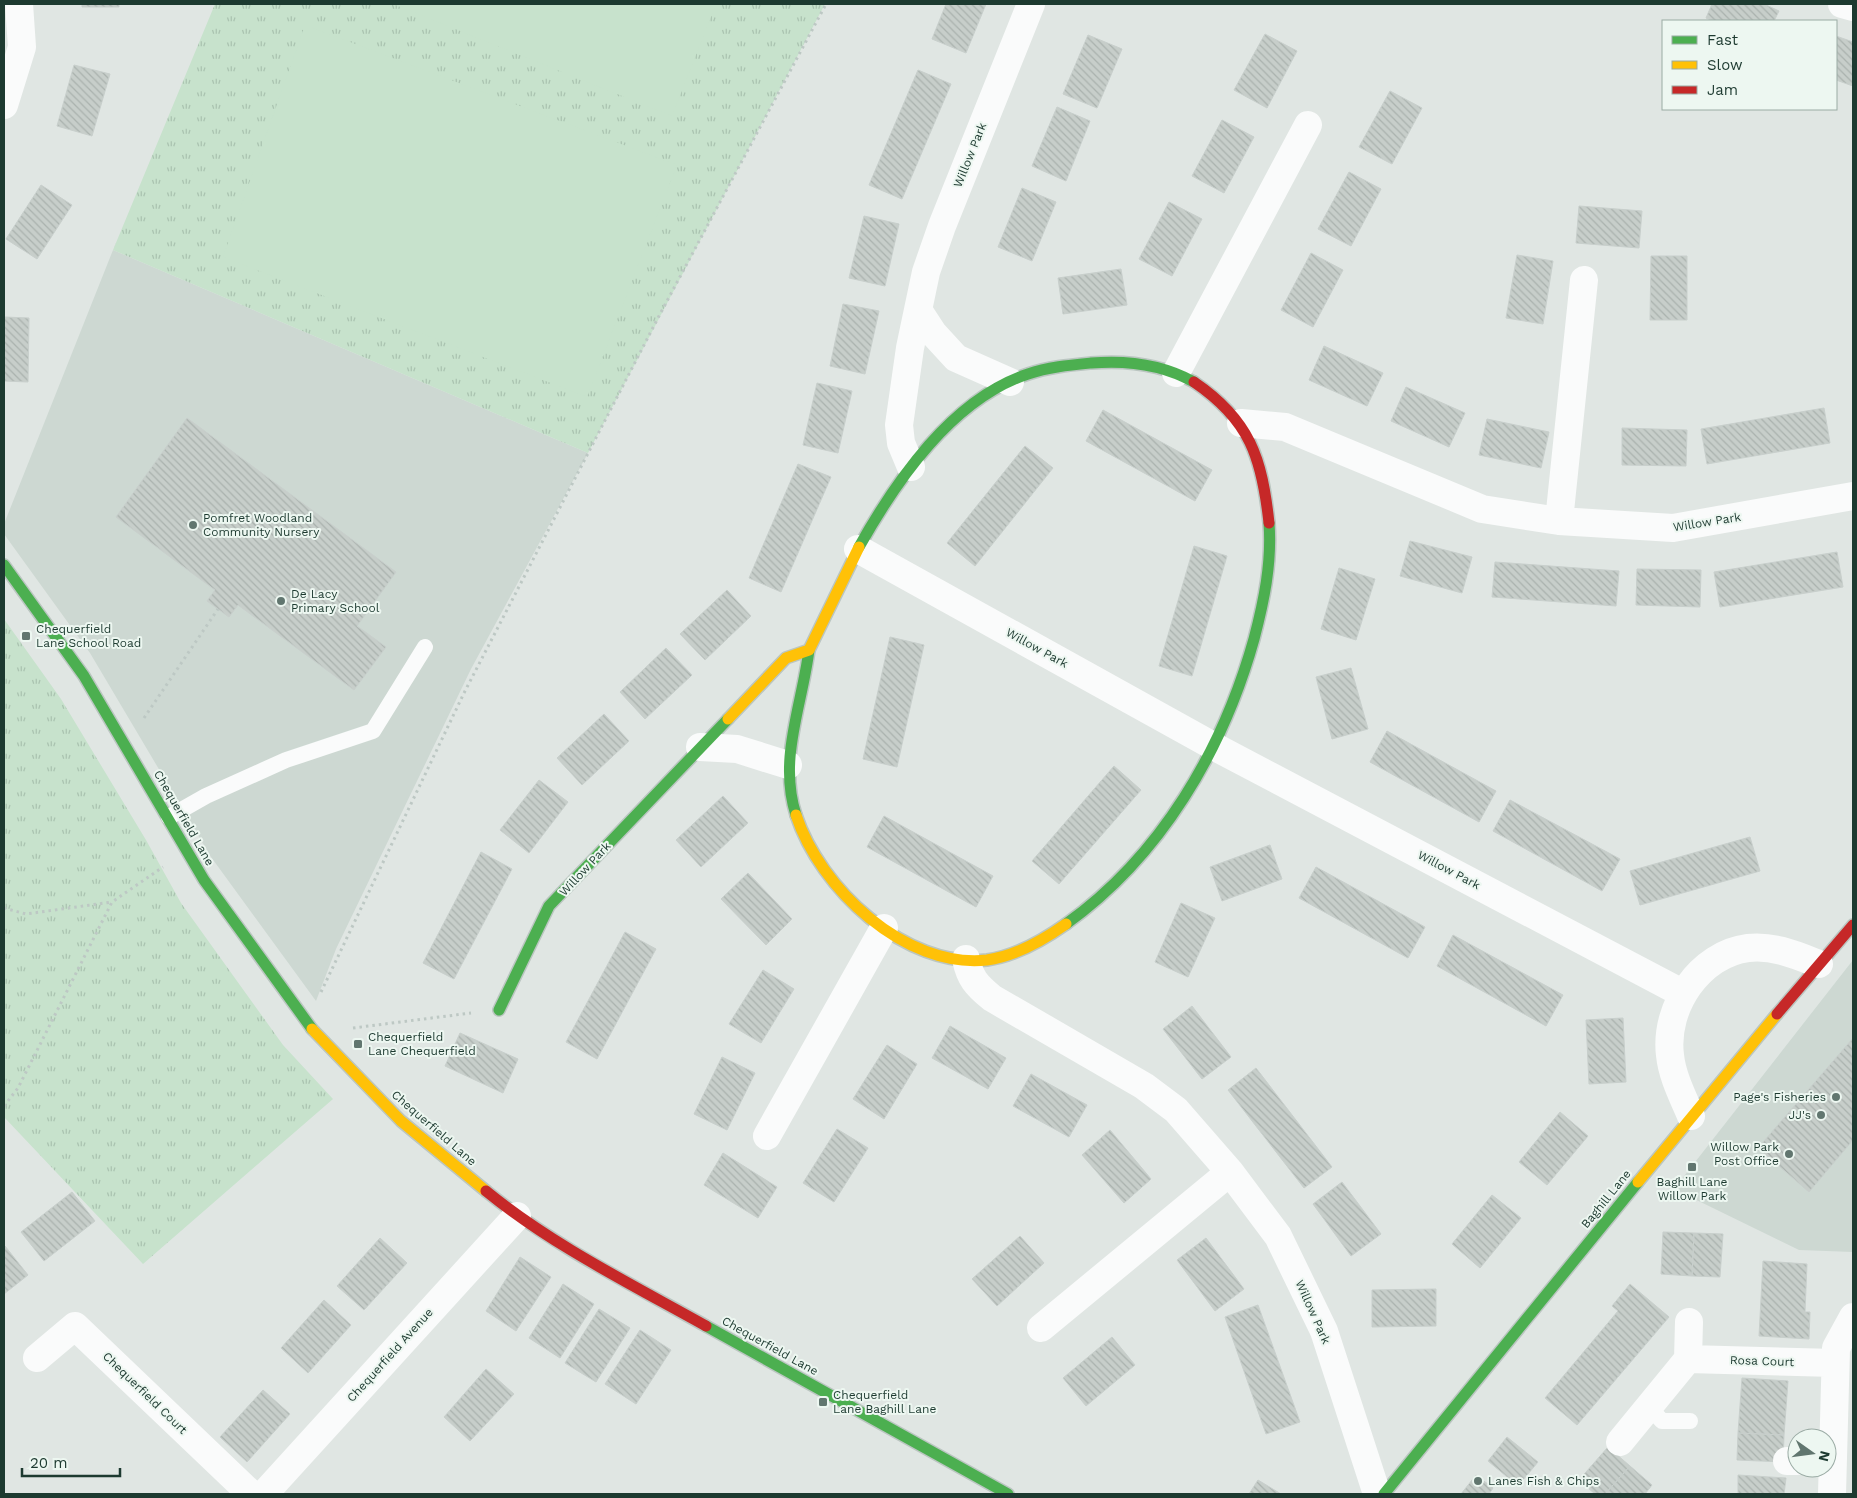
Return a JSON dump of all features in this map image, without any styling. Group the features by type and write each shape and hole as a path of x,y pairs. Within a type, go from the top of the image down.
{"street":[{"path":"4,105 22,47 19,4"},
{"name":"Willow Park","path":"911,467 901,444 899,426 926,272 942,226 1031,4"},
{"path":"1842,4 1853,7"},
{"path":"1176,373 1308,125"},
{"path":"1559,522 1584,280"},
{"path":"918,310 933,333 956,358 1010,382"},
{"path":"1114,360 1148,363 1176,373 1210,392 1241,422 1262,474 1270,526 1270,575 1247,669 1215,747 1191,792 1108,890 1060,930 1016,952 986,960 943,958 870,920 842,894 811,853 799,821 788,765 809,650 858,549 898,484 922,452 984,397 1022,375 1067,365 1114,360"},
{"name":"Willow Park","path":"1241,422 1285,427 1482,510 1559,522 1673,528 1853,496"},
{"name":"Willow Park","path":"858,549 1215,747 1682,993"},
{"name":"Chequerfield Lane","path":"4,565 84,676 169,817 204,880 306,1022 401,1122 516,1216 595,1264 1008,1494"},
{"name":"Willow Park","path":"499,1010 549,906 786,658 809,650"},
{"path":"700,747 737,749 788,765"},
{"name":"Baghill Lane","path":"1384,1494 1691,1116 1853,925"},
{"path":"767,1136 884,928"},
{"path":"1691,1116 1676,1080 1670,1054 1671,1020 1682,993 1704,968 1728,953 1749,948 1784,950 1819,964"},
{"name":"Willow Park","path":"966,958 969,975 992,998 1144,1086 1176,1110 1230,1172 1278,1236 1324,1332 1378,1494"},
{"path":"1040,1328 1230,1172"},
{"name":"Chequerfield Avenue","path":"264,1494 516,1216"},
{"path":"1832,1428 1836,1348 1853,1317"},
{"path":"1620,1442 1688,1359 1689,1322"},
{"name":"Chequerfield Court","path":"36,1358 75,1326 251,1494"},
{"name":"Rosa Court","path":"1688,1359 1835,1363"},
{"path":"1831,1478 1832,1494"}],"lane":[{"path":"169,817 206,796 286,760 373,732 425,647"},
{"path":"1649,1407 1662,1421 1690,1421"}],"path":[{"path":"306,1022 464,693 659,316 826,4"},
{"path":"119,734 145,717 218,609"},
{"path":"4,908 26,914 112,902 188,850"},
{"path":"4,1106 18,1088 112,902"},
{"path":"315,1032 499,1010"}],"shaded area":[{"name":"De Lacy Primary School","path":"113,250 588,453 471,669 336,949 316,1001 211,857 90,653 4,534 4,524"},
{"path":"1853,960 1853,1252 1799,1250 1674,1189"}],"green space":[{"path":"215,4 825,4 588,453 113,250"},
{"path":"393,4 716,4 672,116"},
{"path":"305,25 677,165 587,397 223,257"},
{"path":"4,619 61,699 146,840 181,903 283,1045 333,1099 143,1264 4,1117"}],"building":[{"path":"82,4 119,4 119,7 82,7"},
{"path":"946,4 986,4 966,53 932,39"},
{"path":"1712,4 1764,4 1779,11 1774,20 1711,20 1706,18"},
{"path":"1265,34 1297,51 1267,108 1234,90"},
{"path":"1088,35 1122,49 1097,108 1063,94"},
{"path":"1837,36 1853,42 1853,86 1837,80"},
{"path":"74,65 110,74 92,136 57,126"},
{"path":"918,70 951,84 902,199 869,185"},
{"path":"1390,91 1422,108 1392,164 1359,147"},
{"path":"1057,107 1090,121 1066,181 1032,166"},
{"path":"1222,120 1254,137 1224,193 1192,176"},
{"path":"1349,172 1381,189 1351,246 1318,229"},
{"path":"41,185 72,205 37,259 6,239"},
{"path":"1022,188 1056,202 1032,261 998,247"},
{"path":"1169,202 1202,219 1172,276 1139,259"},
{"path":"1579,206 1642,211 1639,248 1576,243"},
{"path":"864,216 899,224 885,286 849,278"},
{"path":"1311,253 1343,270 1313,327 1281,310"},
{"path":"1517,255 1553,261 1543,324 1506,318"},
{"path":"1651,256 1687,256 1687,320 1650,320"},
{"path":"1121,269 1127,305 1063,314 1058,278"},
{"path":"843,304 879,311 865,374 830,366"},
{"path":"4,317 29,318 28,382 4,381"},
{"path":"1324,346 1383,373 1367,406 1309,380"},
{"path":"817,383 852,391 838,453 803,445"},
{"path":"1406,387 1465,413 1449,447 1391,421"},
{"path":"1824,408 1830,443 1707,464 1701,429"},
{"path":"1103,410 1212,470 1195,501 1086,441"},
{"path":"187,418 396,572 357,626 386,647 354,690 238,605 229,617 207,601 215,590 116,517"},
{"path":"1487,419 1549,432 1541,468 1479,455"},
{"path":"1622,428 1687,430 1686,466 1622,465"},
{"path":"1025,446 1053,468 975,566 947,543"},
{"path":"798,464 831,477 781,592 749,578"},
{"path":"1410,541 1472,557 1462,593 1400,576"},
{"path":"1194,546 1227,556 1192,676 1159,666"},
{"path":"1837,552 1843,587 1720,607 1714,572"},
{"path":"1495,562 1619,571 1616,606 1492,597"},
{"path":"1339,568 1375,579 1356,640 1321,629"},
{"path":"1637,569 1701,570 1700,607 1636,605"},
{"path":"727,590 751,616 705,660 680,634"},
{"path":"890,637 924,645 897,767 863,759"},
{"path":"666,648 692,675 645,719 620,692"},
{"path":"1351,668 1368,729 1332,739 1316,677"},
{"path":"604,714 629,741 582,785 557,758"},
{"path":"1387,731 1496,791 1479,822 1370,762"},
{"path":"1114,766 1141,790 1059,884 1032,861"},
{"path":"539,780 568,802 529,853 500,830"},
{"path":"723,796 748,823 701,867 676,840"},
{"path":"1510,800 1620,859 1602,891 1493,831"},
{"path":"884,816 993,876 976,907 867,847"},
{"path":"1750,837 1760,871 1640,905 1630,871"},
{"path":"1270,845 1282,879 1222,901 1210,867"},
{"path":"481,852 512,869 454,979 423,963"},
{"path":"1316,867 1425,927 1408,958 1299,898"},
{"path":"748,873 792,919 766,945 721,899"},
{"path":"1181,903 1215,918 1188,977 1155,962"},
{"path":"625,932 656,949 597,1059 566,1042"},
{"path":"1453,935 1563,995 1546,1026 1437,966"},
{"path":"763,970 794,989 761,1043 729,1024"},
{"path":"1192,1006 1231,1057 1202,1079 1163,1029"},
{"path":"1623,1018 1626,1082 1589,1084 1586,1020"},
{"path":"950,1026 1006,1058 988,1089 932,1058"},
{"path":"460,1033 518,1059 503,1093 445,1066"},
{"path":"1853,1038 1853,1140 1809,1192 1758,1148"},
{"path":"887,1045 917,1064 884,1119 853,1099"},
{"path":"722,1057 755,1073 727,1130 694,1114"},
{"path":"1256,1068 1332,1167 1304,1188 1228,1090"},
{"path":"1031,1074 1087,1105 1069,1137 1013,1106"},
{"path":"1560,1112 1588,1136 1547,1185 1519,1162"},
{"path":"837,1129 868,1148 834,1202 803,1183"},
{"path":"1110,1130 1151,1179 1124,1203 1082,1155"},
{"path":"723,1153 777,1187 758,1218 704,1185"},
{"path":"1342,1182 1381,1234 1351,1256 1313,1204"},
{"path":"72,1192 95,1221 44,1261 21,1232"},
{"path":"1492,1195 1521,1218 1480,1268 1452,1244"},
{"path":"1663,1232 1694,1233 1692,1276 1661,1274"},
{"path":"1694,1233 1723,1234 1720,1277 1692,1276"},
{"path":"1020,1236 1044,1263 997,1306 972,1279"},
{"path":"380,1238 407,1263 364,1310 337,1286"},
{"path":"1206,1238 1244,1289 1215,1311 1177,1260"},
{"path":"4,1247 28,1275 4,1294"},
{"path":"520,1257 551,1277 516,1331 486,1311"},
{"path":"1763,1261 1807,1264 1805,1312 1810,1312 1809,1339 1759,1336"},
{"path":"563,1284 594,1304 560,1358 529,1338"},
{"path":"1630,1284 1669,1317 1577,1425 1545,1398 1618,1311 1612,1306"},
{"path":"1436,1289 1436,1326 1372,1327 1372,1290"},
{"path":"324,1300 351,1325 308,1373 281,1348"},
{"path":"1258,1305 1300,1422 1266,1434 1225,1317"},
{"path":"599,1309 630,1328 596,1382 565,1363"},
{"path":"640,1330 671,1350 636,1404 605,1384"},
{"path":"1112,1337 1135,1365 1086,1406 1063,1378"},
{"path":"486,1369 514,1394 470,1441 444,1417"},
{"path":"1742,1378 1788,1381 1784,1435 1738,1433"},
{"path":"263,1390 290,1414 247,1462 220,1437"},
{"path":"1738,1433 1784,1435 1783,1462 1737,1460"},
{"path":"1507,1437 1538,1462 1518,1486 1488,1461"},
{"path":"1608,1447 1630,1466 1605,1494 1595,1494 1579,1480"},
{"path":"1630,1466 1652,1485 1645,1494 1605,1494"},
{"name":"Lanes Fish & Chips","path":"1476,1475 1493,1488 1489,1494 1461,1494"},
{"path":"1738,1475 1786,1478 1784,1494 1738,1494"},
{"path":"1258,1480 1281,1494 1249,1494"}],"traffic: fast":[{"path":"859,547 890,496 929,445 951,422 975,402 1000,386 1043,370 1104,362 1131,363 1157,367 1194,382"},
{"path":"1066,924 1100,897 1131,866 1159,833 1184,798 1206,760 1225,721 1254,639 1266,582 1270,538 1269,523"},
{"path":"4,565 84,676 204,880 312,1029"},
{"path":"796,815 791,794 790,753 809,650"},
{"path":"499,1010 549,906 728,719"},
{"path":"1384,1494 1638,1182"},
{"path":"706,1326 1008,1494"}],"traffic: slow":[{"path":"728,719 786,658 809,650 859,547"},
{"path":"796,815 808,843 824,870 845,895 870,918 897,937 926,951 956,959 987,960 998,958 1028,947 1066,924"},
{"path":"1638,1182 1777,1014"},
{"path":"312,1029 401,1121 486,1191"}],"traffic: jam":[{"path":"1194,382 1213,396 1228,411 1250,442 1262,479 1269,523"},
{"path":"1777,1014 1853,925"},
{"path":"486,1191 511,1211 565,1246 706,1326"}],"place":[{"name":"Pomfret Woodland Community Nursery","path":"193,525"},
{"name":"De Lacy Primary School","path":"281,601"},
{"name":"Chequerfield Lane School Road","path":"26,636"},
{"name":"Chequerfield Lane Chequerfield","path":"358,1044"},
{"name":"Page's Fisheries","path":"1836,1097"},
{"name":"JJ's","path":"1821,1115"},
{"name":"Willow Park Post Office","path":"1789,1154"},
{"name":"Baghill Lane Willow Park","path":"1692,1167"},
{"name":"Chequerfield Lane Baghill Lane","path":"823,1402"},
{"name":"Lanes Fish & Chips","path":"1478,1481"}]}
